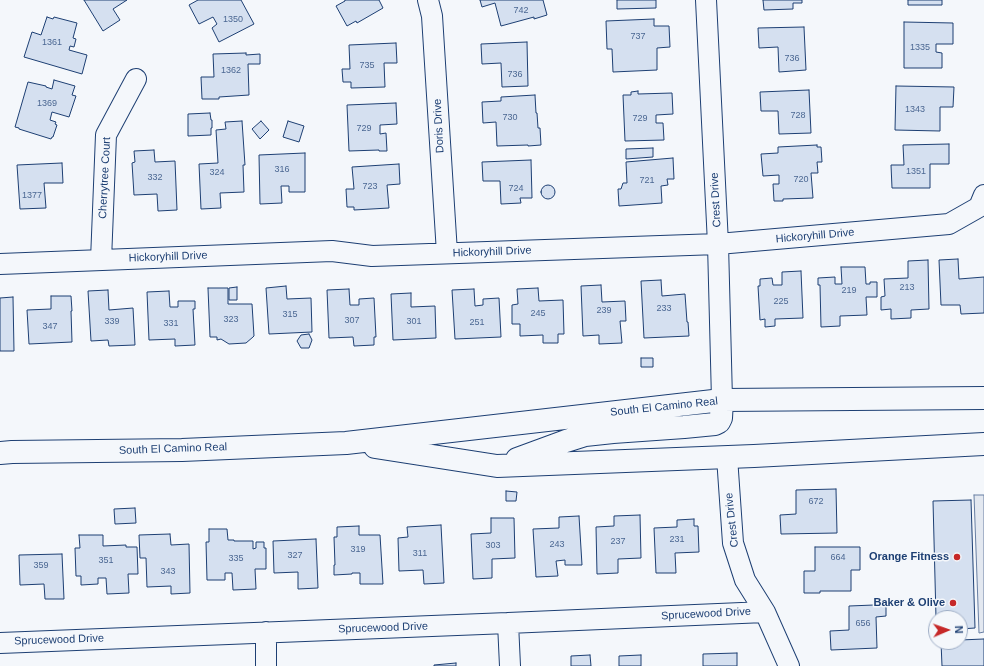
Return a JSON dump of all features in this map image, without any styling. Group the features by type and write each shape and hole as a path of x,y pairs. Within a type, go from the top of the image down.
{"main road":[{"name":"South El Camino Real","path":"0,453 182,450 346,443 722,400 984,398"},
{"path":"497,466 585,435 715,424 719,422 721,418 722,400"},
{"name":"South El Camino Real","path":"346,443 497,466 727,457 984,444"}],"street":[{"name":"Doris Drive","path":"428,0 432,16 447,253"},
{"name":"Crest Drive","path":"706,0 718,244 722,400"},
{"name":"Cherrytree Court","path":"101,260 106,135 136,79"},
{"name":"Hickoryhill Drive","path":"0,264 332,252 372,256 718,244 949,224 981,201"},
{"name":"Crest Drive","path":"727,457 733,543 744,580 765,612 789,666"},
{"name":"Sprucewood Drive","path":"0,643 765,612"},
{"path":"508,623 510,666"},
{"path":"266,632 266,666"}],"shaded area":[{"path":"974,495 984,495 984,632 979,633"}],"building":[{"path":"84,0 127,0 113,9 120,20 103,31"},
{"path":"198,0 241,0 254,24 219,42 212,28 217,24 213,17 199,24 189,5"},
{"path":"345,0 379,0 383,8 357,23 356,21 347,26 336,6"},
{"path":"480,0 543,0 547,15 501,26 495,3 482,7"},
{"path":"617,0 656,0 656,8 617,9"},
{"path":"763,0 802,0 802,3 793,3 793,9 764,10"},
{"path":"908,0 942,0 942,5 908,5"},
{"path":"47,17 53,19 54,17 77,23 73,38 76,39 74,47 70,46 69,50 87,55 82,74 24,57 32,32 41,35"},
{"path":"654,19 654,26 669,26 670,47 657,48 657,70 613,72 612,49 607,49 606,21"},
{"path":"904,22 953,23 953,44 936,44 936,52 942,53 942,68 904,68"},
{"path":"804,27 806,70 779,72 778,47 759,48 758,28"},
{"path":"527,42 528,86 502,87 501,63 482,64 481,44"},
{"path":"396,43 397,63 384,63 385,87 351,88 351,82 343,82 342,69 350,69 349,45"},
{"path":"246,53 246,55 260,54 260,64 248,64 249,95 219,97 219,99 202,99 201,77 214,77 213,54"},
{"path":"54,80 75,86 72,95 76,96 69,117 52,112 50,120 56,122 55,124 57,125 53,137 51,139 15,127 28,82 52,89"},
{"path":"896,86 954,87 953,107 940,107 940,131 895,130"},
{"path":"809,90 811,133 779,134 778,111 761,111 760,92"},
{"path":"638,91 638,94 672,93 673,114 656,115 656,123 663,123 664,140 625,141 623,95 631,95 631,92"},
{"path":"535,95 541,145 497,146 496,122 483,123 482,102 501,101 501,97"},
{"path":"396,103 397,124 380,125 380,134 386,133 387,151 349,151 347,105"},
{"path":"210,113 212,120 211,135 188,136 188,114"},
{"path":"242,121 245,165 243,165 244,192 220,193 221,208 201,209 199,164 218,163 216,130 226,129 225,122"},
{"path":"261,121 269,130 260,139 252,129"},
{"path":"288,121 304,126 299,142 283,137"},
{"path":"949,144 949,164 930,164 930,188 892,188 891,165 904,165 903,145"},
{"path":"817,145 817,147 821,147 822,162 817,162 818,173 811,173 813,198 783,199 783,201 774,201 773,184 779,184 779,175 763,176 761,154 778,153 778,147"},
{"path":"653,148 653,157 626,159 626,149"},
{"path":"154,150 155,162 175,161 177,210 158,211 157,194 134,195 132,163 135,162 134,151"},
{"path":"305,153 305,192 289,192 289,186 281,186 282,203 260,204 259,155"},
{"path":"673,158 674,179 667,179 668,185 661,186 662,203 619,206 618,189 621,189 623,183 627,183 626,162"},
{"path":"531,160 532,198 520,198 521,203 501,204 500,181 483,181 482,162"},
{"path":"62,163 63,183 44,183 46,208 20,209 17,165"},
{"path":"399,164 400,184 387,185 389,208 354,210 354,207 347,207 346,189 354,189 352,167"},
{"path":"548,185 553,187 555,192 553,197 548,199 543,197 541,192 543,187"},
{"path":"958,259 959,279 984,277 984,313 961,314 960,305 941,305 939,260"},
{"path":"928,260 929,309 911,310 911,318 891,319 891,309 881,310 881,297 885,296 884,279 908,278 908,261"},
{"path":"841,267 865,267 866,284 870,284 870,282 877,282 877,297 866,297 867,315 840,316 840,326 821,327 820,285 818,285 818,278 835,277 835,284 842,284"},
{"path":"801,271 803,318 775,319 775,326 765,327 765,319 760,320 758,286 760,286 760,279 772,278 773,285 782,285 782,272"},
{"path":"661,280 662,296 685,294 689,336 644,338 641,281"},
{"path":"601,285 602,302 625,301 626,321 620,321 622,343 599,344 599,335 583,336 581,286"},
{"path":"286,286 287,299 311,298 312,332 269,334 266,288"},
{"path":"237,287 237,300 229,300 229,288"},
{"path":"208,288 228,288 228,304 252,304 254,336 246,343 229,344 221,339 217,340 217,337 210,337"},
{"path":"538,288 539,301 563,300 564,334 558,334 558,343 543,343 543,335 520,336 520,324 512,324 512,305 518,304 517,289"},
{"path":"349,289 350,305 359,305 359,299 374,298 376,337 374,337 374,345 354,346 353,337 329,338 327,290"},
{"path":"474,289 475,306 483,305 483,299 499,298 501,337 455,339 452,290"},
{"path":"108,290 109,310 133,308 135,345 109,346 108,340 91,341 88,291"},
{"path":"169,291 170,307 178,307 178,301 195,301 195,309 193,309 195,345 175,346 175,339 149,340 147,292"},
{"path":"411,293 411,307 435,306 436,338 393,340 391,294"},
{"path":"51,296 71,296 72,342 29,344 27,310 51,309"},
{"path":"13,297 14,351 0,351 0,298"},
{"path":"309,334 312,340 309,348 301,348 297,341 301,335"},
{"path":"641,358 653,358 653,367 641,367"},
{"path":"836,489 837,533 781,534 780,515 796,514 796,490"},
{"path":"506,491 517,492 516,501 506,501"},
{"path":"971,500 975,628 968,628 968,610 936,610 933,501"},
{"path":"135,508 136,523 115,524 114,509"},
{"path":"640,515 641,558 618,559 618,573 597,574 596,527 614,526 614,516"},
{"path":"579,516 582,565 565,565 565,560 556,561 558,576 536,577 533,529 559,528 559,517"},
{"path":"491,518 514,518 515,558 492,559 492,578 473,579 471,534 491,533"},
{"path":"694,519 694,526 698,526 699,552 675,553 676,573 656,573 654,528 677,527 677,520"},
{"path":"441,525 444,583 424,584 423,570 399,571 398,538 408,537 407,527"},
{"path":"359,526 359,535 380,535 383,584 360,584 360,573 334,575 334,537 337,537 337,527"},
{"path":"209,529 227,529 228,540 253,541 253,549 256,548 256,542 264,542 264,548 266,548 266,569 255,569 256,589 233,590 232,573 225,573 225,580 207,580 206,542 209,542"},
{"path":"170,534 171,545 189,544 190,593 171,594 171,586 147,587 146,558 140,558 139,535"},
{"path":"79,535 103,535 103,546 126,545 126,547 137,547 138,574 128,574 129,593 107,594 106,578 98,578 98,584 81,585 81,576 76,576 75,548 80,548"},
{"path":"316,539 318,588 298,589 298,572 274,573 273,541"},
{"path":"815,547 860,547 860,570 851,570 851,591 820,591 820,593 804,593 804,571 815,571"},
{"path":"62,554 64,599 45,599 44,584 20,585 19,555"},
{"path":"886,604 886,616 876,617 877,648 831,650 830,631 849,630 849,606"},
{"path":"984,639 984,666 942,666 941,650 968,650 968,640"},
{"path":"737,653 737,666 703,666 703,654"},
{"path":"590,655 591,666 571,666 571,656"},
{"path":"641,655 641,666 619,666 619,656"},
{"path":"456,663 456,666 434,666 434,665"}],"place":[{"name":"Orange Fitness","path":"957,557"},
{"name":"Baker & Olive","path":"953,603"}]}
